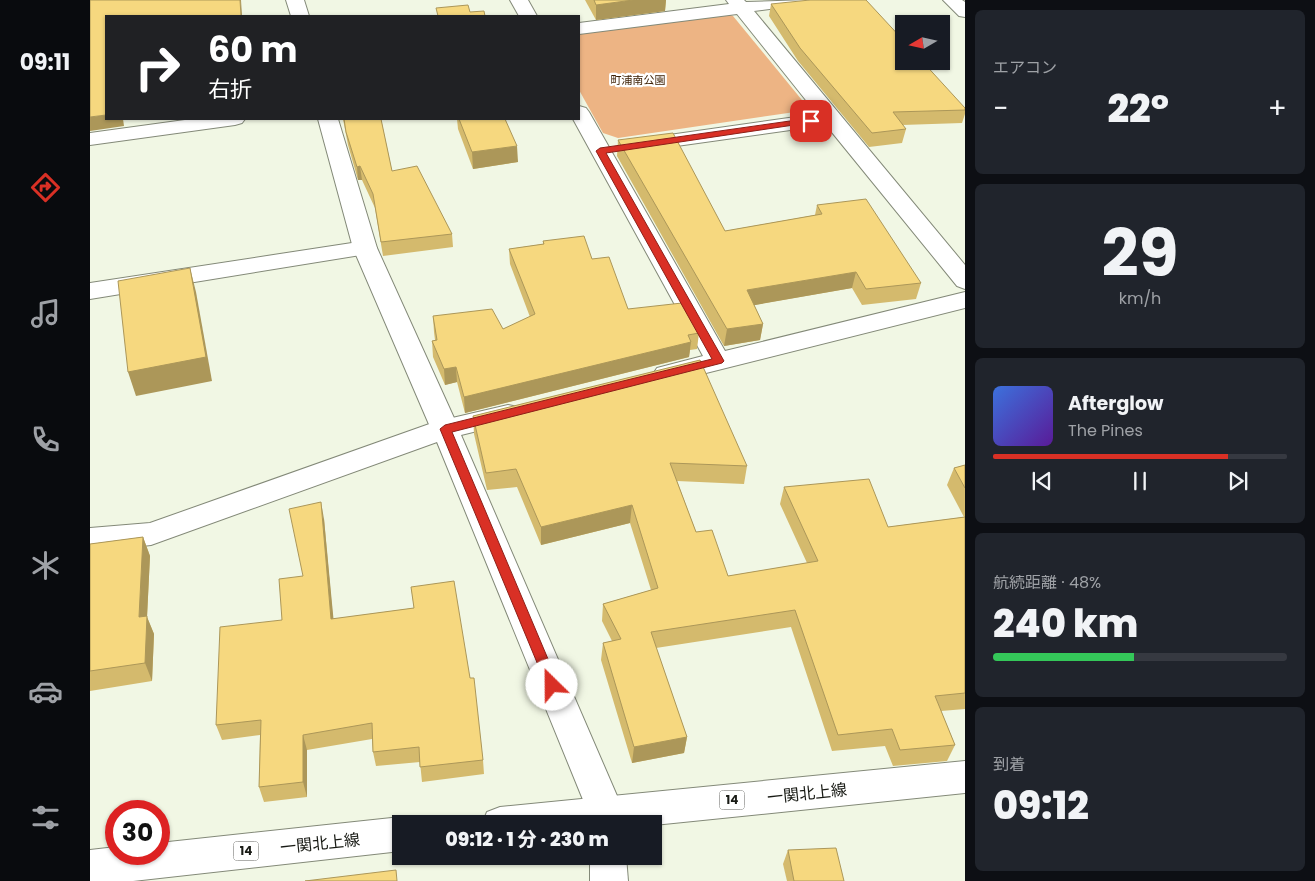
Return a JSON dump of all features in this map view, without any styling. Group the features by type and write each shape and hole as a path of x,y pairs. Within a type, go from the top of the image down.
{"street":[{"path":"296,0 300,15"},
{"path":"519,0 527,15"},
{"path":"580,29 738,4 800,0"},
{"path":"952,0 965,12"},
{"path":"738,4 965,281"},
{"path":"580,114 718,361"},
{"path":"600,151 830,118"},
{"path":"90,139 228,120"},
{"path":"328,120 365,248 445,429 605,815"},
{"path":"90,291 365,248"},
{"path":"643,380 965,300"},
{"path":"90,540 151,534 445,429 529,408"},
{"name":"一関北上線","path":"632,815 965,777"},
{"name":"一関北上線","path":"90,868 392,835"},
{"path":"608,865 609,881"}],"green space":[{"name":"町浦南公園","path":"724,13 733,16 806,105 802,111 618,138 603,133 580,92 580,32"}],"building":[{"path":"90,0 240,0 241,15 105,15 105,115 90,117"},
{"path":"594,0 633,0 596,5"},
{"path":"810,0 866,0 895,31 895,70 930,70 965,110 893,112 906,129 872,133 800,48 771,4"},
{"path":"468,5 470,12 484,11 485,15 438,15 436,8"},
{"path":"344,120 381,120 392,171 417,166 452,234 381,242 373,194 360,166 357,167"},
{"path":"459,120 505,120 517,146 472,152"},
{"path":"673,133 725,231 822,214 817,205 866,199 921,283 866,289 856,272 747,290 763,324 727,329 618,140"},
{"path":"584,236 592,259 609,257 628,309 682,303 699,333 688,335 691,342 464,397 456,367 444,369 432,341 437,340 433,316 492,309 503,329 535,314 509,249 544,244 543,241"},
{"path":"190,268 206,357 128,372 118,281"},
{"path":"700,360 747,466 670,463 696,532 712,530 728,576 818,561 784,487 869,479 888,527 965,517 965,693 935,696 955,745 900,750 892,729 838,735 795,610 651,632 687,737 634,747 603,643 621,639 603,604 658,588 632,505 541,527 516,469 486,473 473,416"},
{"path":"965,465 965,488 954,468"},
{"path":"321,502 331,619 414,608 411,587 454,581 470,678 474,678 483,760 420,767 419,747 373,752 372,723 303,735 303,782 259,787 261,720 216,725 220,627 282,620 279,579 303,576 289,509"},
{"path":"143,537 139,617 147,616 145,663 90,671 90,544"},
{"path":"836,848 844,881 794,881 788,850"},
{"path":"396,870 397,881 305,881"}],"route":[{"path":"552,685 445,429 718,361 600,151 811,121"}]}
